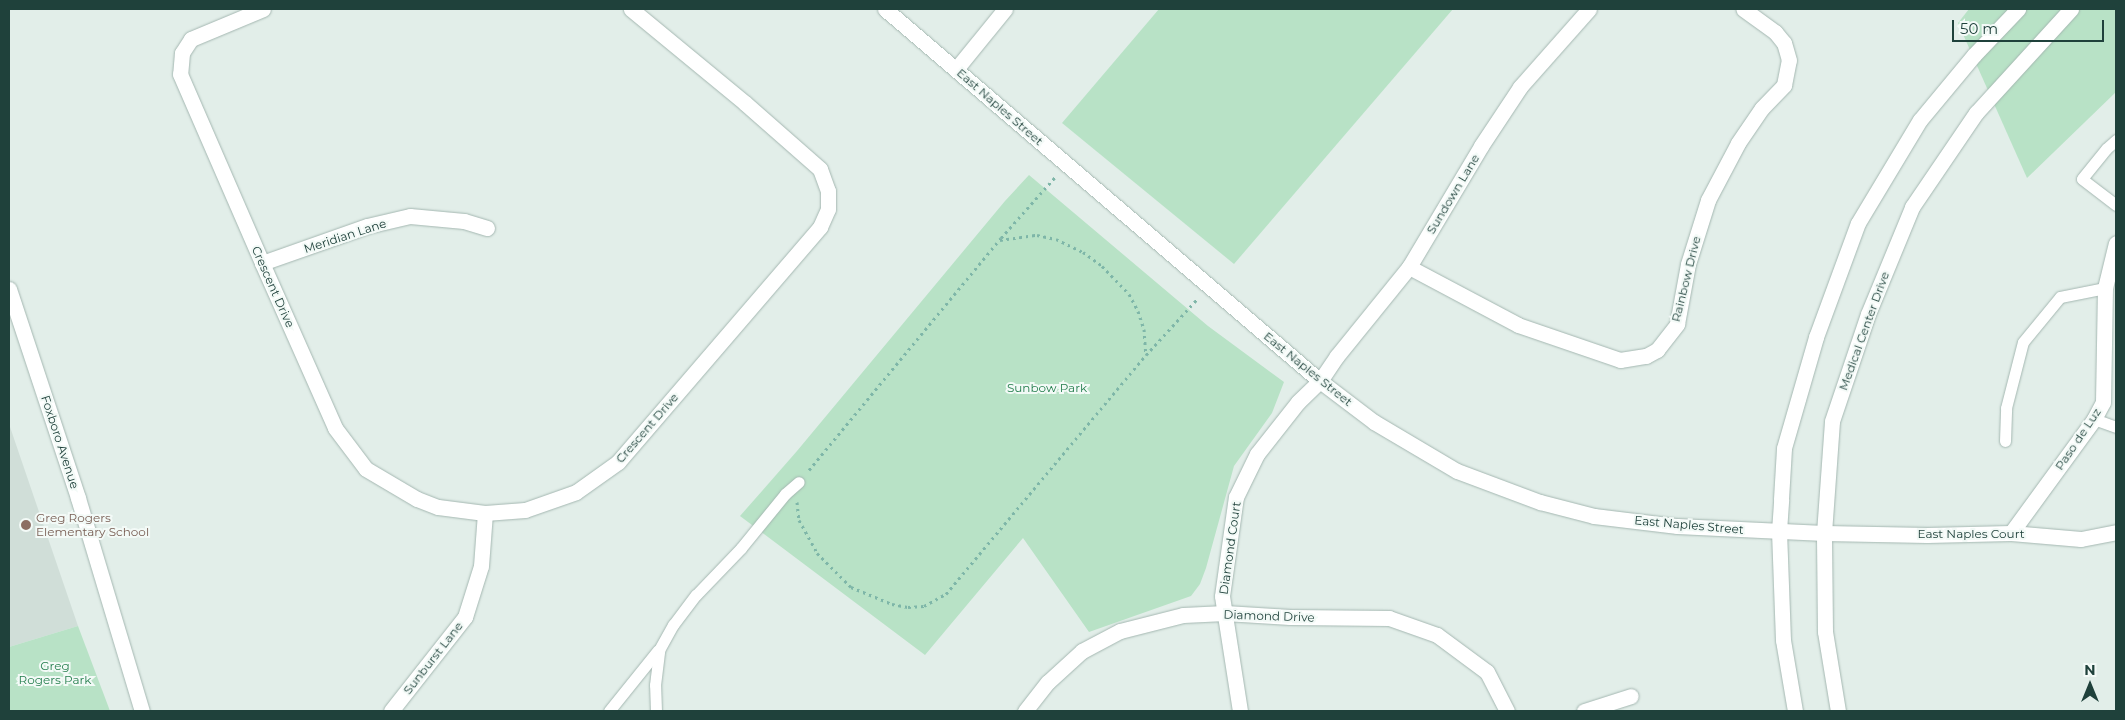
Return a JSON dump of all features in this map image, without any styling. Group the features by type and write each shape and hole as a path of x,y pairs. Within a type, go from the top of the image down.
{"street":[{"name":"Crescent Drive","path":"263,9 191,39 182,53 180,74 335,428 366,469 417,499 438,507 486,513 525,510 576,492 618,462 820,227 828,209 828,191 820,169 745,103 631,9"},
{"name":"East Naples Street","path":"885,9 957,68 1066,164 1320,381 1374,422 1457,470 1540,502 1594,516 1677,526 1824,533"},
{"path":"957,68 1005,9"},
{"name":"Sundown Lane","path":"1320,381 1337,356 1409,267 1481,146 1520,87 1589,9"},
{"name":"Rainbow Drive","path":"1409,267 1518,325 1620,360 1646,356 1657,350 1677,324 1688,264 1708,200 1738,143 1762,108 1784,85 1788,60 1784,43 1775,32 1744,9"},
{"path":"1796,711 1782,640 1779,531 1784,448 1816,337 1858,224 1920,120 1974,55 2018,9"},
{"name":"Medical Center Drive","path":"1838,711 1825,632 1824,533 1832,421 1868,314 1912,207 1976,113 2071,9"},
{"name":"Meridian Lane","path":"262,263 367,226 410,216 464,221 488,228"},
{"name":"Paso de Luz","path":"2011,532 2094,419 2103,402 2105,288 2115,248"},
{"name":"Foxboro Avenue","path":"9,289 78,498 142,711"},
{"name":"Diamond Court","path":"1240,711 1222,596 1236,497 1256,454 1298,402 1320,381"},
{"name":"Sunburst Lane","path":"391,711 465,617 482,566 486,513"},
{"name":"East Naples Court","path":"1824,533 1928,535 2011,532 2082,539 2116,532"},
{"name":"Diamond Drive","path":"1025,711 1048,682 1082,650 1120,631 1183,615 1225,614 1290,618 1390,618 1437,635 1487,672 1507,711"},
{"path":"1584,711 1631,696"}],"lane":[{"path":"2116,140 2082,179 2116,205"},
{"path":"2005,441 2006,408 2023,342 2060,297 2105,288"},
{"path":"2094,419 2116,427"},
{"path":"609,711 659,650 673,625 696,595 741,548 785,494 799,482"},
{"path":"656,711 655,685 659,650"}],"path":[{"path":"1066,164 1000,240 799,482 797,497 799,520 817,554 852,588 892,604 908,607 924,606 946,594 1146,355 1197,299 1207,284"},
{"path":"1000,240 1037,235 1056,239 1083,252 1102,266 1129,294 1138,311 1144,329 1146,355"}],"shaded area":[{"name":"Greg Rogers Elementary School","path":"9,424 78,626 9,647"}],"green space":[{"path":"1159,9 1453,9 1234,264 1062,123"},
{"path":"1969,9 2116,9 2116,92 2027,178 1958,23"},
{"name":"Sunbow Park","path":"1029,175 1208,326 1284,382 1272,413 1234,466 1206,568 1200,584 1191,596 1089,632 1023,538 925,655 740,516"},
{"name":"Greg Rogers Park","path":"78,626 110,711 9,711 9,647"}],"place":[{"name":"Greg Rogers Elementary School","path":"26,525"}]}
